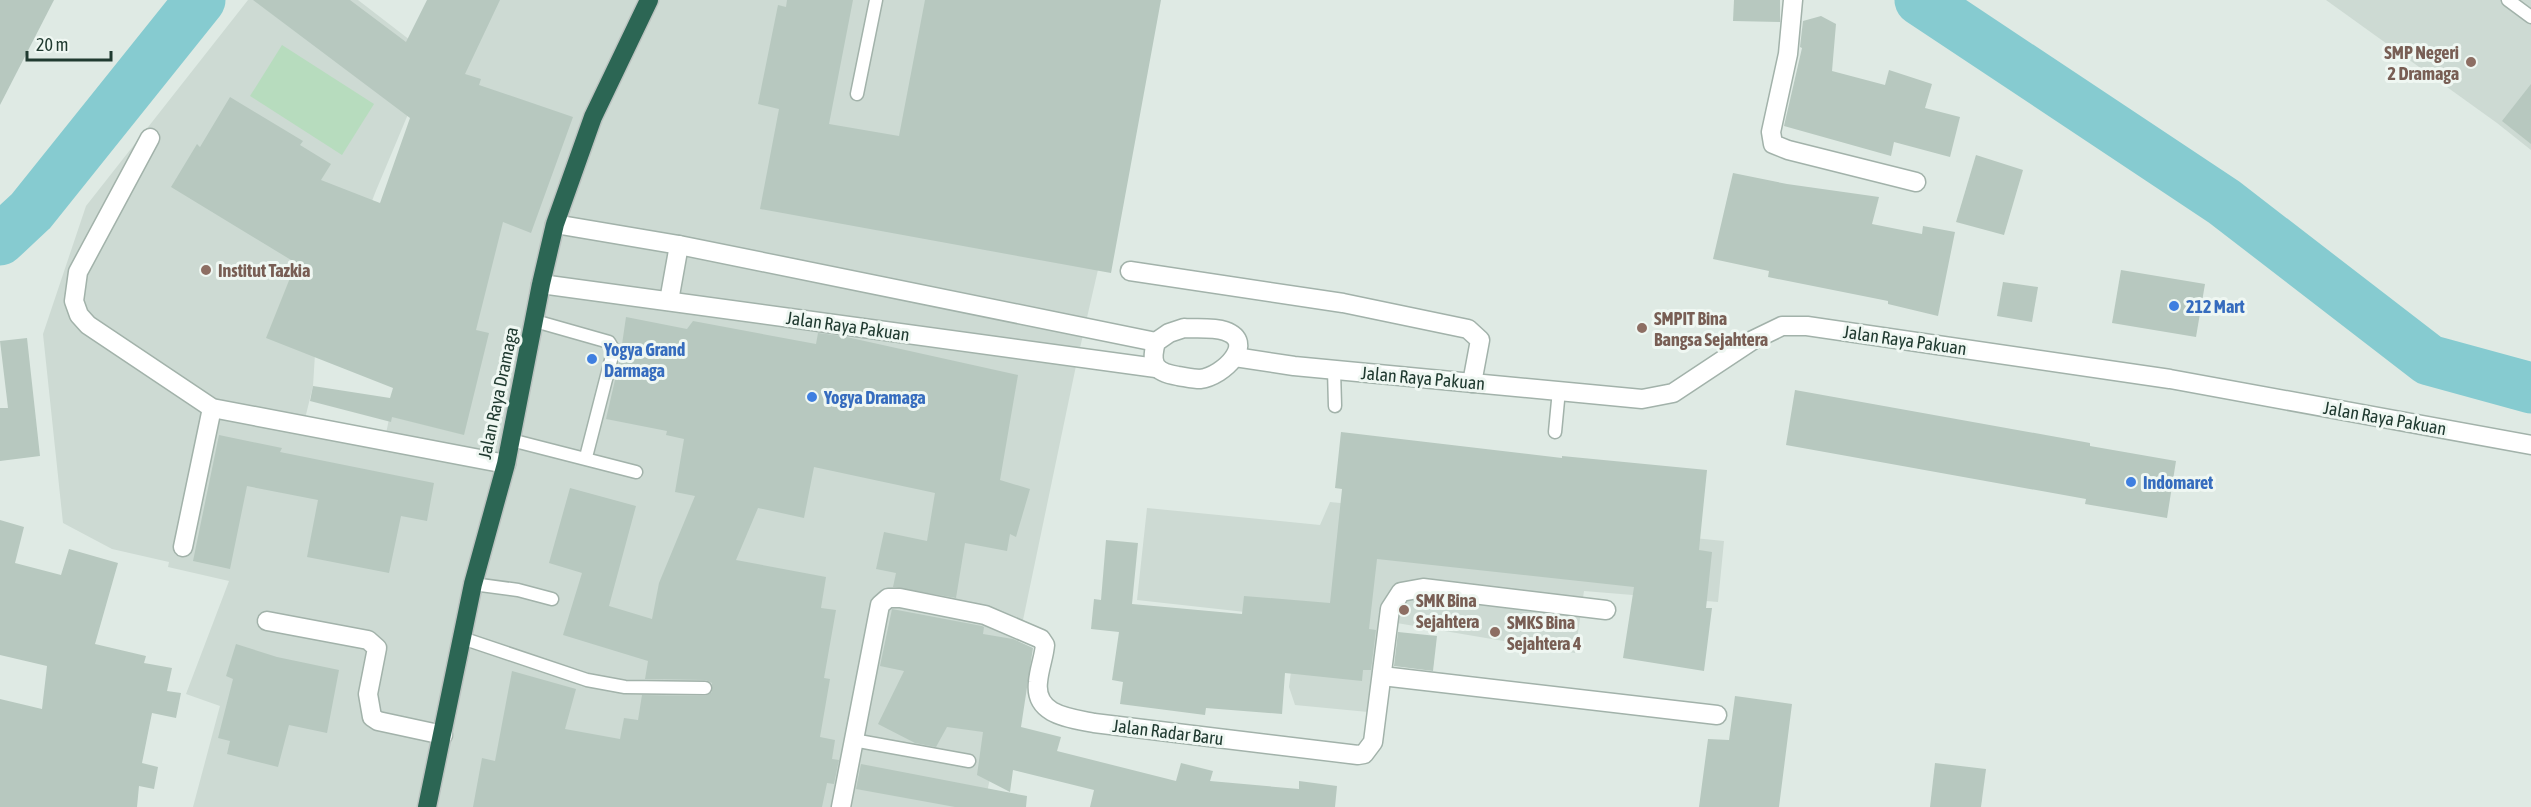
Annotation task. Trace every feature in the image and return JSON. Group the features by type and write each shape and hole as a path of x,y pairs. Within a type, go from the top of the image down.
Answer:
{"highway":[{"name":"Jalan Raya Dramaga","path":"427,807 473,584 506,464 555,224 592,117 649,0"}],"street":[{"path":"1793,0 1788,54 1771,132 1773,144 1788,150 1916,182"},
{"path":"150,138 78,272 74,301 79,315 88,325 212,408 506,464"},
{"path":"555,224 679,245 1156,342"},
{"path":"669,301 679,245"},
{"path":"1130,271 1343,303 1468,328 1480,340 1472,383"},
{"name":"Jalan Raya Pakuan","path":"541,284 1156,368"},
{"name":"Jalan Raya Pakuan","path":"1236,350 1293,366 1642,399 1673,393 1782,326 1807,326 2170,379 2531,445"},
{"path":"1184,328 1198,329 1226,332 1233,336 1236,350 1227,368 1200,379 1170,375 1156,368 1153,356 1156,342 1169,333 1184,328"},
{"path":"183,547 212,408"},
{"name":"Jalan Radar Baru","path":"841,807 880,605 883,601 893,597 985,615 1041,639 1045,645 1037,684 1038,699 1043,706 1058,714 1094,723 1358,755 1364,754 1373,742 1390,609 1401,592 1411,588 1423,588 1606,610"},
{"path":"267,621 368,640 377,648 368,694 372,717 378,721 443,735"},
{"path":"1382,676 1717,715"}],"lane":[{"path":"857,94 876,0"},
{"path":"2508,0 2531,16"},
{"path":"535,321 609,342 612,347 612,356 586,458"},
{"path":"1334,369 1335,406"},
{"path":"1554,432 1559,390"},
{"path":"511,440 636,472"},
{"path":"473,584 518,590 552,599"},
{"path":"462,638 586,680 625,687 705,688"},
{"path":"853,740 969,761"}],"shaded area":[{"path":"248,0 358,0 432,57 375,193 315,354 313,386 302,431 383,448 476,0 1160,0 1077,361 984,807 193,807 220,706 186,694 229,581 168,567 169,562 112,549 63,523 43,334 86,206"},
{"name":"SMP Negeri 2 Dramaga","path":"2326,0 2531,0 2531,150 2497,123"},
{"name":"SMK Bina Sejahtera","path":"1330,502 1724,541 1718,602 1584,591 1575,653 1379,620 1368,712 1295,705 1289,687 1298,618 1137,600 1147,508 1320,525"}],"green space":[{"path":"282,45 374,104 342,155 250,96"}],"building":[{"path":"0,0 54,0 0,105"},
{"path":"253,0 350,0 406,42 427,0 500,0 465,74 481,79 479,85 573,117 531,233 503,222 476,330 489,333 464,435 392,417 391,422 310,401 313,386 390,398 393,388 266,338 296,263 171,187 197,144 200,147 230,97 303,141 300,145 331,164 321,180 380,203 410,118"},
{"path":"787,0 853,0 829,124 899,136 925,0 1161,0 1111,273 760,209 779,109 758,104 778,5 786,7"},
{"path":"1734,0 1780,0 1780,22 1733,21"},
{"path":"1821,16 1836,24 1832,71 1885,85 1889,70 1932,84 1925,108 1960,117 1950,157 1894,142 1891,156 1784,126 1802,48 1800,47 1803,21"},
{"path":"2531,84 2531,144 2502,121"},
{"path":"1976,155 2023,170 2004,235 1956,222"},
{"path":"1733,173 1787,184 1879,197 1872,224 1922,234 1923,226 1955,232 1938,316 1888,304 1888,301 1768,277 1769,271 1713,259"},
{"name":"212 Mart","path":"2121,270 2205,284 2196,337 2112,323"},
{"path":"2003,282 2038,287 2032,322 1997,316"},
{"path":"626,317 687,329 693,321 816,344 818,333 842,336 1018,375 1000,480 1030,489 1016,537 1010,534 1007,551 965,543 956,598 893,587 896,573 876,569 884,532 927,541 935,493 814,467 804,518 758,508 736,560 826,577 821,608 836,610 824,678 830,679 820,737 835,740 832,759 839,760 834,784 827,783 822,807 473,807 482,758 495,761 512,671 576,689 565,729 620,739 624,718 638,720 642,695 705,696 712,692 712,683 706,680 645,679 648,661 563,635 582,573 549,563 570,488 636,506 609,606 652,619 659,583 695,496 675,492 684,439 666,435 667,431 606,419 620,358"},
{"path":"27,338 40,456 0,461 0,408 8,408 0,341"},
{"path":"1795,390 2090,443 2090,446 2176,461 2167,518 2085,504 2086,499 1786,445"},
{"path":"1341,432 1562,458 1562,456 1707,470 1699,550 1712,552 1706,608 1712,608 1704,671 1623,658 1634,587 1377,559 1369,629 1376,630 1371,670 1363,670 1362,681 1285,673 1282,714 1206,708 1205,715 1120,704 1123,682 1112,680 1119,632 1091,629 1094,599 1101,600 1106,540 1138,543 1132,604 1242,614 1244,596 1330,603 1342,489 1335,488"},
{"path":"219,435 282,448 280,452 434,483 427,521 401,516 389,573 307,557 318,500 247,486 230,569 193,561"},
{"path":"0,520 24,527 15,563 61,575 69,549 118,563 95,644 146,656 144,663 172,668 167,691 181,693 176,718 152,713 142,763 158,767 154,789 139,786 137,807 0,807 0,699 42,709 47,666 0,655"},
{"path":"892,609 982,626 984,627 983,634 1013,639 1033,648 1021,727 1061,737 1057,751 1176,781 1181,763 1213,771 1210,781 1299,789 1299,781 1337,786 1335,807 1090,807 1094,790 1013,770 1010,792 977,775 983,732 947,727 936,747 915,743 878,724 904,671 880,666"},
{"path":"1398,632 1437,636 1433,671 1394,666"},
{"path":"236,644 277,657 339,670 327,733 289,725 278,767 227,754 230,741 218,738 233,679 226,676"},
{"path":"1735,696 1792,704 1779,807 1699,807 1708,739 1729,740"},
{"path":"1935,763 1986,769 1981,807 1930,807"},
{"path":"861,764 1027,796 1026,807 955,807 856,789"}],"waterway":[{"path":"0,240 31,211 200,0"},
{"path":"1920,0 2224,202 2429,360 2531,388"}],"place":[{"name":"SMP Negeri 2 Dramaga","path":"2471,62"},
{"name":"Institut Tazkia","path":"206,270"},
{"name":"212 Mart","path":"2174,306"},
{"name":"SMPIT Bina Bangsa Sejahtera","path":"1642,328"},
{"name":"Yogya Grand Darmaga","path":"592,359"},
{"name":"Yogya Dramaga","path":"812,397"},
{"name":"Indomaret","path":"2131,482"},
{"name":"SMK Bina Sejahtera","path":"1404,610"},
{"name":"SMKS Bina Sejahtera 4","path":"1495,632"}]}
